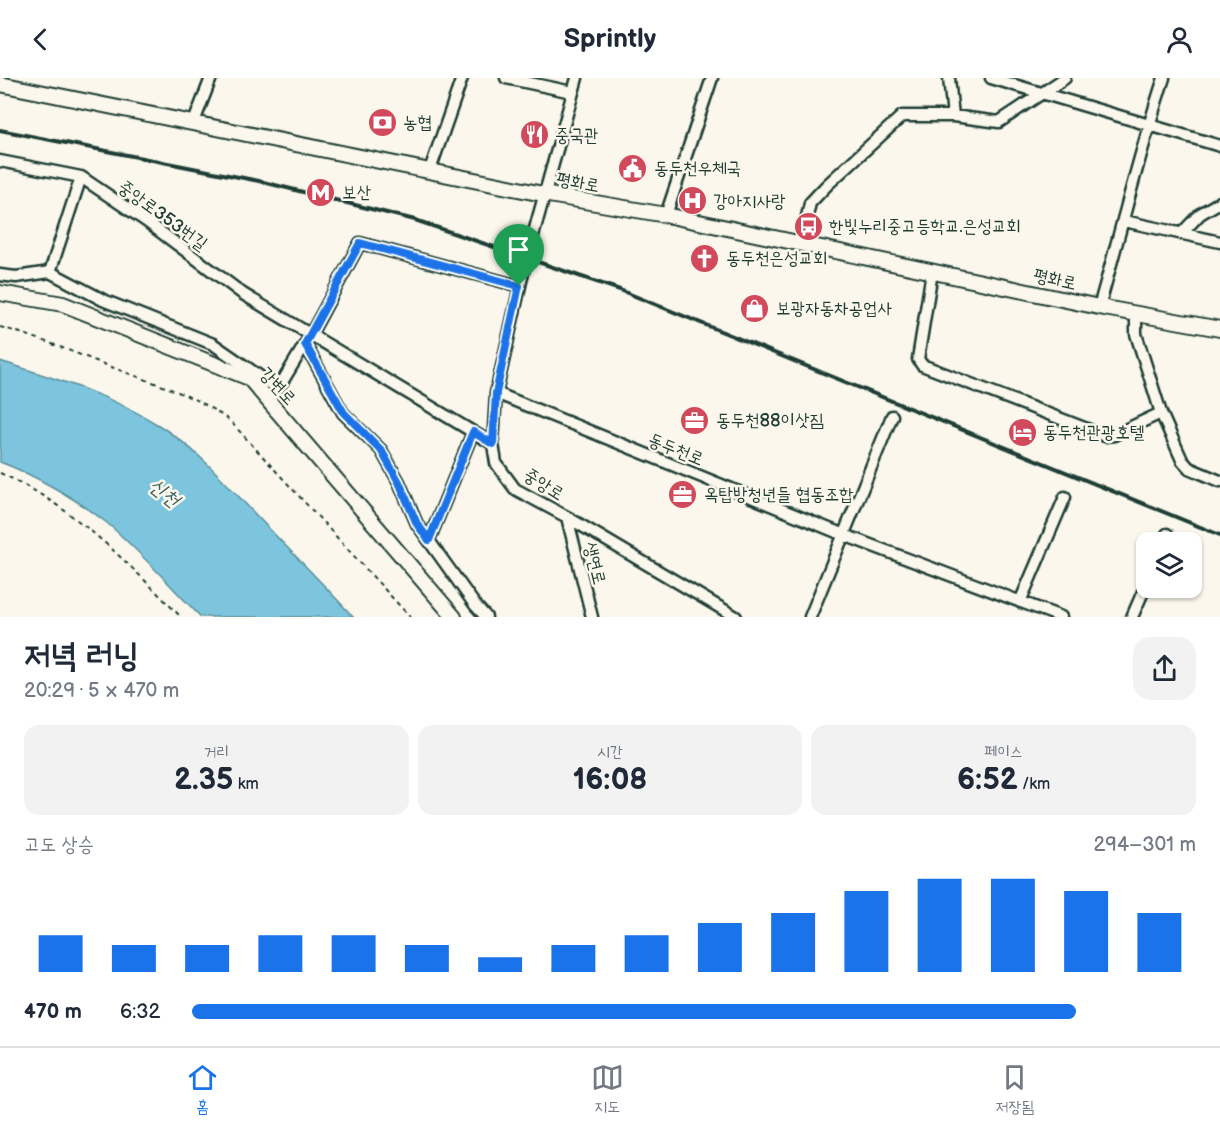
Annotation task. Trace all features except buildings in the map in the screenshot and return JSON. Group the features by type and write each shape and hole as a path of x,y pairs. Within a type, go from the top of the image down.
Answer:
{"main road":[{"name":"평화로","path":"0,84 543,194 666,216 1099,307 1220,329"},
{"name":"강변로","path":"0,293 63,304 249,378 454,617"}],"street":[{"path":"194,122 211,78"},
{"path":"430,170 462,78"},
{"path":"506,78 572,92"},
{"name":"중앙로","path":"577,78 519,286 496,393 493,444 496,463 515,489 567,517 736,617"},
{"path":"666,216 712,78"},
{"path":"949,78 953,116"},
{"path":"991,78 1220,146"},
{"path":"801,244 810,203 902,116 953,116 999,122 1065,78"},
{"path":"1099,307 1164,78"},
{"path":"0,161 81,177 50,272"},
{"name":"중앙로353번길","path":"81,177 146,221 243,294 308,339 493,444"},
{"path":"1181,234 1200,214 1220,202"},
{"path":"1124,221 1220,242"},
{"path":"0,275 16,277 50,272 103,300 213,344 278,388 308,339 360,243 519,286"},
{"path":"932,272 918,358 922,365 1106,436 1114,435 1161,413"},
{"path":"1136,313 1136,334 1161,413 1184,465 1220,482"},
{"path":"308,339 344,413 381,450 399,482 417,524 486,617"},
{"name":"동두천로","path":"496,393 844,535 1061,617"},
{"path":"810,617 892,416"},
{"path":"429,540 473,432"},
{"path":"1020,602 1065,497"},
{"name":"생연로","path":"567,517 591,613"},
{"path":"1132,617 1140,598"},
{"path":"591,613 601,617"}],"path":[{"path":"0,327 161,386 217,411 231,422 410,617"},
{"path":"0,473 54,502 119,555 181,617"}],"water":[{"name":"신천","path":"0,361 102,396 141,415 174,435 222,479 353,617 201,617 107,523 56,489 0,462"}],"railway":[{"path":"0,130 259,181 415,220 620,290 1220,535"}],"place":[{"name":"농협","path":"382,122"},
{"name":"중국관","path":"534,135"},
{"name":"동두천우체국","path":"633,168"},
{"name":"보산","path":"321,192"},
{"name":"강아지사랑","path":"692,201"},
{"name":"한빛누리중고등학교.은성교회","path":"808,226"},
{"name":"동두천은성교회","path":"705,258"},
{"name":"보광자동차공업사","path":"755,308"},
{"name":"동두천88이삿짐","path":"695,420"},
{"name":"동두천관광호텔","path":"1022,432"},
{"name":"옥탑방청년들 협동조합","path":"683,494"}],"route":[{"path":"360,243 519,286 496,393 493,444 473,432 429,540 417,524 399,482 381,450 344,413 305,344 360,243"}]}
